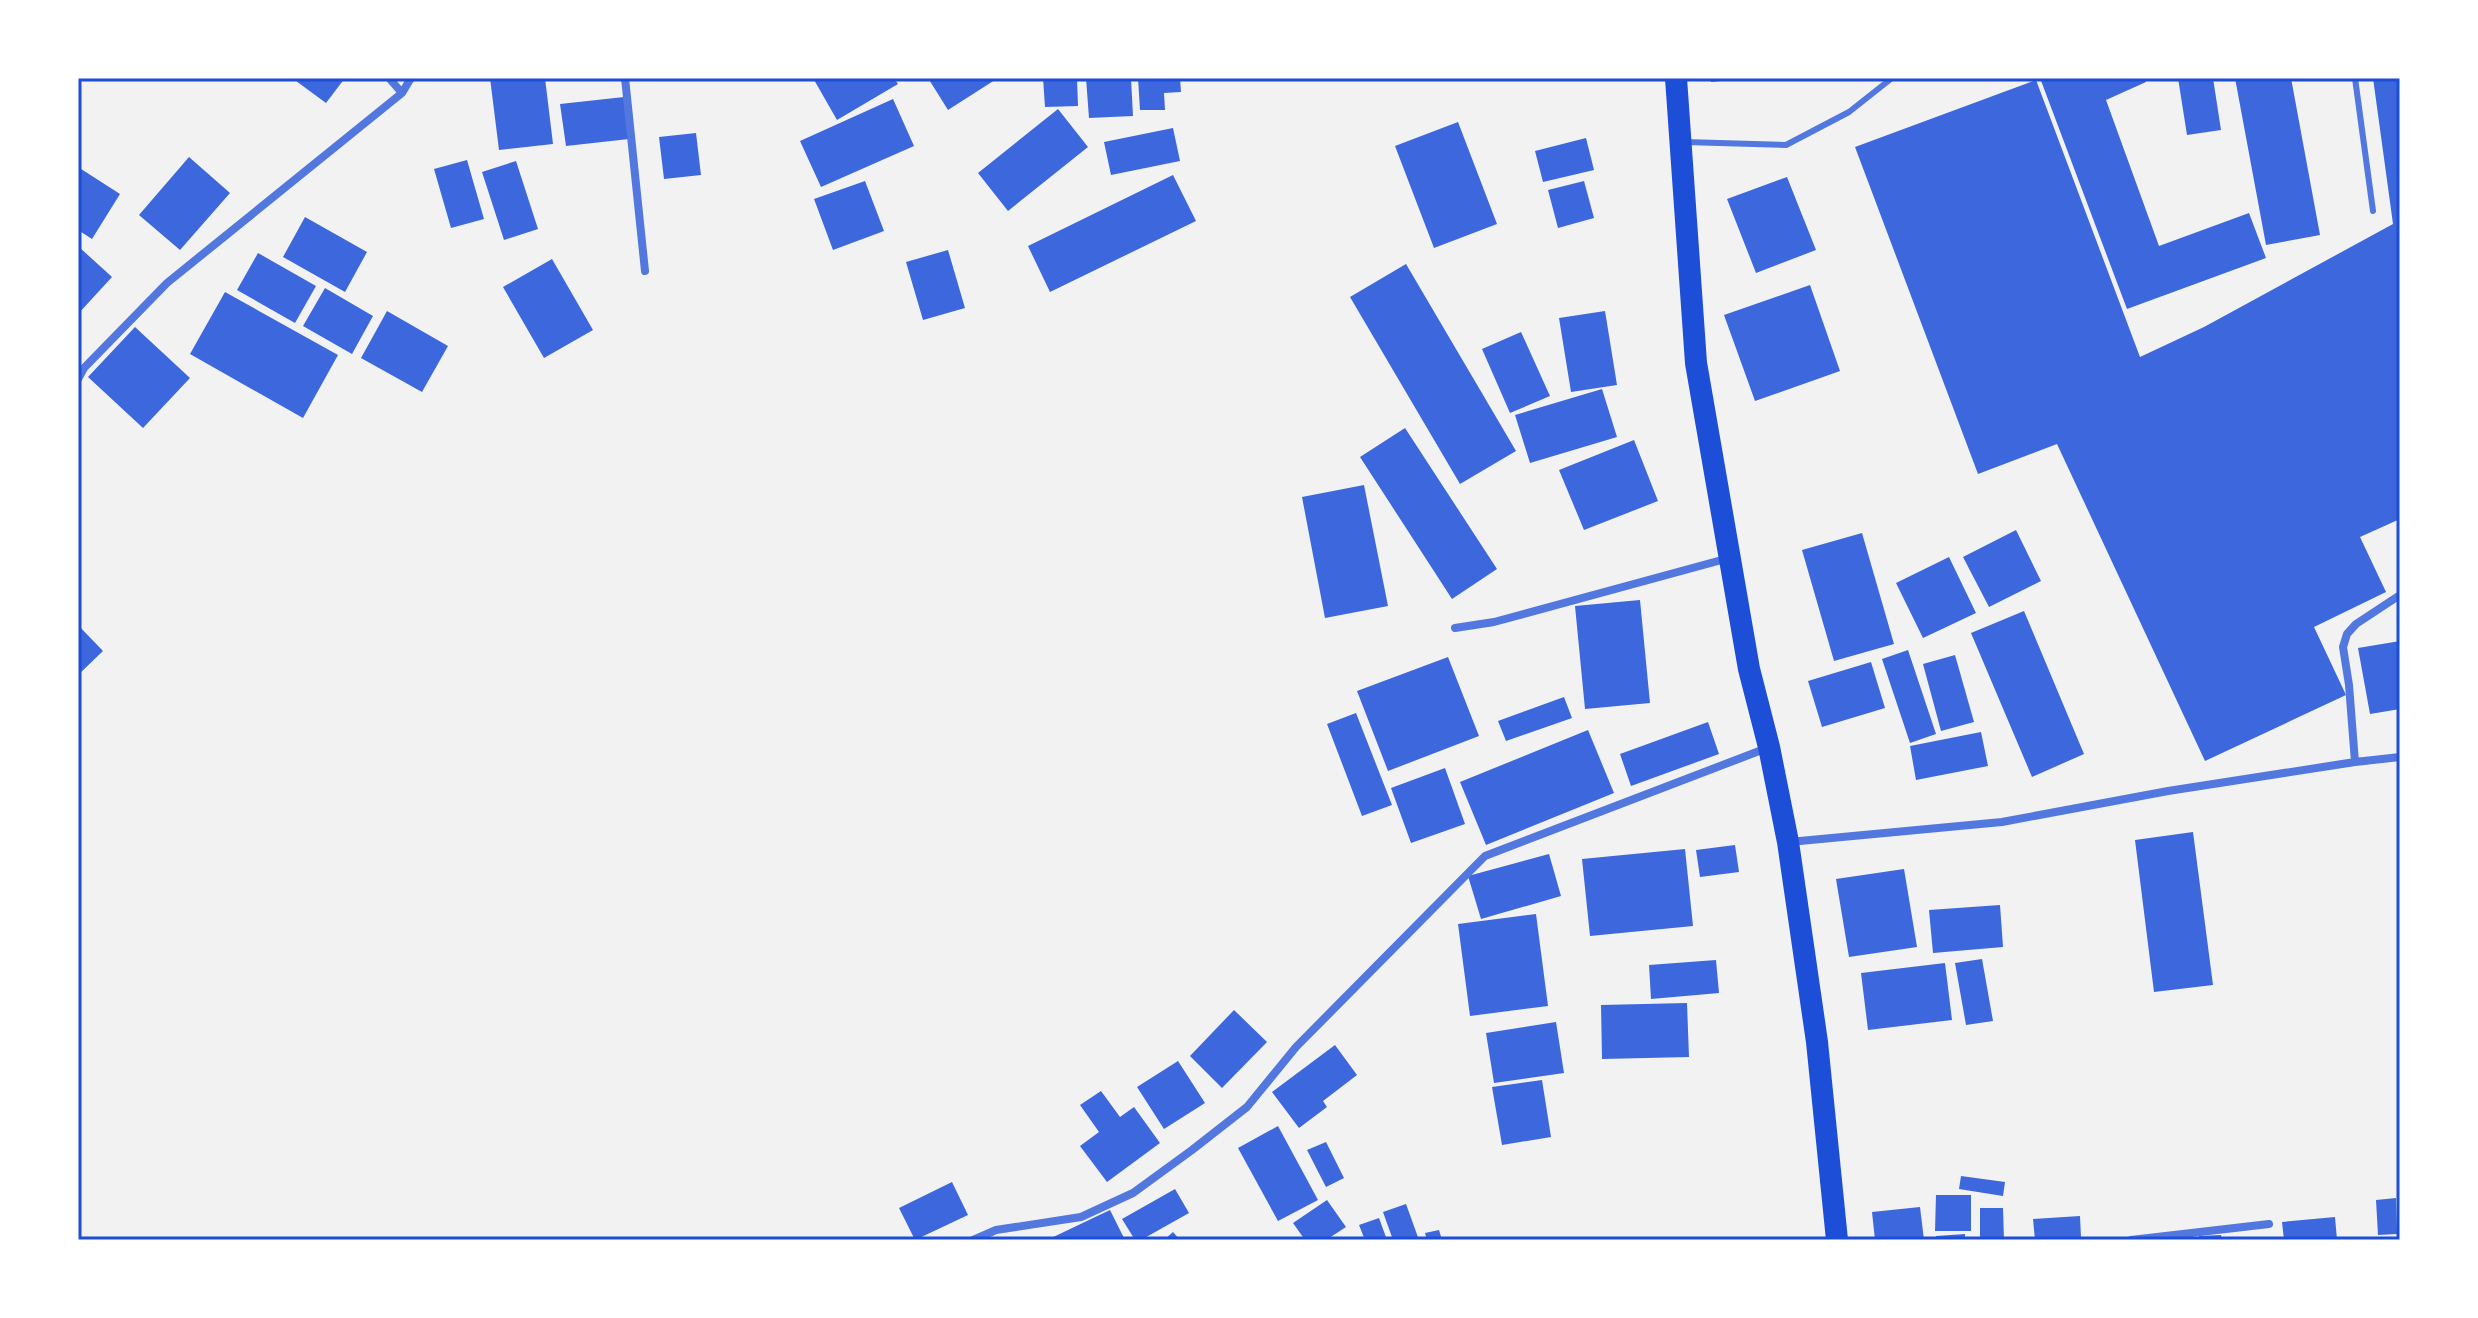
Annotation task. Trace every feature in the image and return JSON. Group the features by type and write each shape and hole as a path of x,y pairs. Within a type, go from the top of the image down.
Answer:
{"highway":[{"path":"1676,78 1696,363 1749,669 1788,842 1817,1042 1837,1240"}],"street":[{"path":"389,78 402,93"},
{"path":"78,379 84,368 167,283 402,93 411,78"},
{"path":"625,78 645,271"},
{"path":"1455,628 1494,622 1729,557"},
{"path":"2355,762 2343,647 2347,634 2356,624 2400,595"},
{"path":"973,1240 996,1230 1081,1217 1133,1193 1192,1150 1247,1107 1296,1047 1485,856 1769,747"},
{"path":"1788,842 2002,822 2168,791 2400,757"},
{"path":"2131,1240 2269,1224"}],"lane":[{"path":"1680,142 1786,145 1849,112 1892,78"},
{"path":"2355,78 2373,211"}],"building":[{"path":"292,78 345,78 326,103"},
{"path":"490,78 545,78 553,144 499,150"},
{"path":"813,78 894,78 898,84 837,120"},
{"path":"928,78 998,78 948,110"},
{"path":"1043,78 1077,78 1078,106 1045,107"},
{"path":"1086,78 1131,78 1133,116 1089,118"},
{"path":"1138,78 1180,78 1181,92 1164,93 1165,110 1140,110"},
{"path":"1711,78 1732,78 1732,80 1711,82"},
{"path":"2040,78 2145,78 2146,82 2106,100 2159,246 2249,213 2266,258 2127,309"},
{"path":"2178,78 2213,78 2221,130 2187,135"},
{"path":"2235,78 2291,78 2320,235 2266,245"},
{"path":"2373,78 2400,78 2400,519 2360,537 2386,592 2314,627 2346,695 2205,761 2057,444 1978,474 1855,147 2036,80 2140,357 2204,327 2393,224"},
{"path":"624,97 629,139 566,146 560,104"},
{"path":"893,99 914,146 821,187 800,141"},
{"path":"1058,109 1088,147 1008,211 978,173"},
{"path":"1458,122 1497,224 1434,248 1395,146"},
{"path":"1173,128 1180,161 1111,175 1104,142"},
{"path":"696,133 701,175 664,179 659,137"},
{"path":"1586,138 1594,170 1543,182 1535,151"},
{"path":"189,157 230,193 180,250 139,215"},
{"path":"467,160 484,219 451,228 434,169"},
{"path":"516,161 538,229 504,240 482,172"},
{"path":"78,167 120,194 92,239 78,230"},
{"path":"1173,175 1196,221 1050,292 1028,246"},
{"path":"1787,177 1816,250 1756,273 1727,199"},
{"path":"865,181 884,231 833,250 814,199"},
{"path":"1584,181 1594,218 1558,228 1548,190"},
{"path":"305,217 367,252 345,292 283,257"},
{"path":"78,248 112,277 78,314"},
{"path":"948,250 965,308 923,320 906,262"},
{"path":"258,253 316,286 295,323 237,290"},
{"path":"552,259 593,330 544,358 503,287"},
{"path":"1406,264 1516,451 1460,484 1350,297"},
{"path":"1810,285 1840,371 1755,401 1724,315"},
{"path":"325,288 373,316 352,354 303,326"},
{"path":"225,292 338,355 303,418 190,354"},
{"path":"387,311 448,346 422,392 361,358"},
{"path":"1605,311 1617,385 1571,392 1559,318"},
{"path":"135,327 190,378 143,428 88,377"},
{"path":"1521,332 1550,396 1510,413 1482,349"},
{"path":"1602,389 1617,437 1530,463 1515,415"},
{"path":"1405,428 1497,569 1452,599 1360,457"},
{"path":"1634,440 1658,501 1584,530 1559,470"},
{"path":"1364,485 1388,606 1325,618 1302,497"},
{"path":"2016,530 2041,581 1989,607 1963,557"},
{"path":"1862,533 1894,644 1834,661 1802,550"},
{"path":"1949,557 1976,613 1923,638 1896,583"},
{"path":"1640,600 1650,703 1585,709 1575,606"},
{"path":"2024,611 2084,754 2032,777 1971,633"},
{"path":"78,625 103,651 78,675"},
{"path":"2400,641 2400,709 2370,714 2358,648"},
{"path":"1908,650 1936,734 1910,743 1882,659"},
{"path":"1955,655 1974,722 1941,731 1923,664"},
{"path":"1448,657 1479,736 1388,771 1357,691"},
{"path":"1871,662 1885,708 1822,727 1808,681"},
{"path":"1564,697 1572,718 1506,741 1498,721"},
{"path":"1356,713 1392,805 1362,816 1327,724"},
{"path":"1708,722 1719,754 1631,786 1620,754"},
{"path":"1588,730 1614,793 1486,845 1460,782"},
{"path":"1981,732 1988,766 1916,780 1910,746"},
{"path":"1445,768 1465,824 1411,843 1391,788"},
{"path":"2193,832 2213,985 2154,992 2135,840"},
{"path":"1735,845 1739,872 1700,877 1696,850"},
{"path":"1685,849 1693,926 1590,936 1582,859"},
{"path":"1549,854 1561,896 1481,919 1468,876"},
{"path":"1904,869 1917,947 1849,957 1836,879"},
{"path":"2000,905 2003,947 1933,953 1929,910"},
{"path":"1536,914 1548,1006 1470,1016 1458,924"},
{"path":"1982,959 1993,1021 1966,1025 1955,963"},
{"path":"1716,960 1719,993 1651,999 1649,965"},
{"path":"1945,963 1952,1020 1868,1030 1861,973"},
{"path":"1687,1003 1689,1057 1602,1059 1601,1005"},
{"path":"1234,1010 1267,1042 1222,1088 1190,1056"},
{"path":"1556,1022 1564,1073 1494,1083 1486,1033"},
{"path":"1335,1045 1357,1075 1323,1101 1327,1107 1299,1128 1272,1092"},
{"path":"1178,1061 1205,1103 1164,1129 1137,1087"},
{"path":"1542,1080 1551,1137 1502,1145 1492,1087"},
{"path":"1101,1091 1120,1117 1134,1107 1160,1143 1107,1182 1080,1146 1099,1132 1080,1105"},
{"path":"1278,1126 1318,1200 1278,1221 1238,1148"},
{"path":"1326,1142 1344,1178 1326,1187 1307,1150"},
{"path":"1961,1176 2005,1182 2003,1196 1959,1189"},
{"path":"952,1182 968,1215 915,1240 899,1208"},
{"path":"1175,1189 1189,1213 1141,1240 1135,1240 1122,1219"},
{"path":"1936,1195 1971,1195 1971,1231 1935,1231"},
{"path":"2396,1198 2397,1234 2378,1235 2376,1200"},
{"path":"1327,1200 1346,1227 1326,1240 1305,1240 1293,1223"},
{"path":"1406,1204 1419,1240 1393,1240 1383,1212"},
{"path":"1920,1207 1924,1240 1875,1240 1872,1212"},
{"path":"1980,1208 2003,1208 2004,1240 1980,1240"},
{"path":"1110,1210 1125,1240 1047,1240"},
{"path":"2080,1216 2081,1238 2035,1240 2033,1219"},
{"path":"2335,1217 2337,1240 2284,1240 2282,1222"},
{"path":"1379,1218 1387,1240 1365,1240 1359,1225"},
{"path":"1439,1230 1442,1240 1427,1240 1425,1233"},
{"path":"1173,1232 1180,1240 1164,1240"},
{"path":"1965,1234 1965,1240 1936,1240 1936,1236"},
{"path":"2221,1235 2222,1240 2199,1240 2199,1236"}]}
